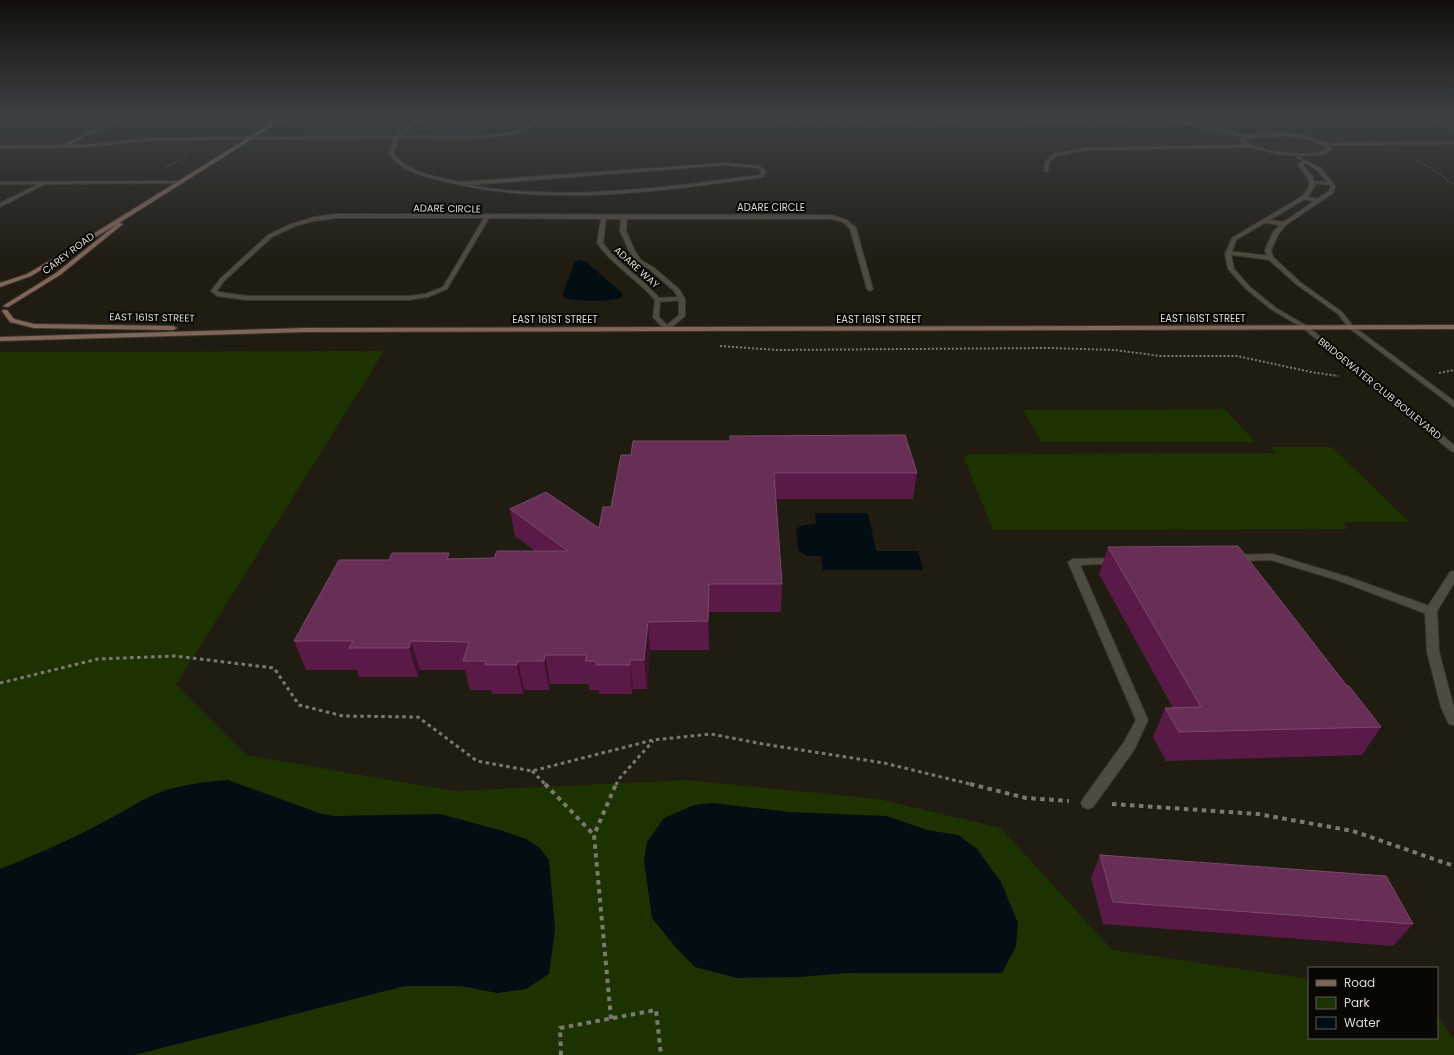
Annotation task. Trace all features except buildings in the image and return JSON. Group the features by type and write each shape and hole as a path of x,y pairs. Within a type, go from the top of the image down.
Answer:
{"street":[{"name":"CAREY ROAD","path":"0,286 29,275 210,164"},
{"path":"401,164 423,174 457,184 502,192 595,193 719,182 762,176 764,172 759,167 727,164"},
{"path":"457,184 721,164"},
{"path":"1046,164 1046,172"},
{"path":"1270,258 1228,253 1234,239 1303,198 1309,192 1313,186 1312,177 1300,165 1301,164"},
{"path":"1309,164 1319,169 1332,184 1333,186 1331,192 1284,224 1276,232 1268,250 1270,258 1298,283 1340,313 1351,327 1454,405"},
{"path":"0,182 182,182"},
{"path":"0,205 47,182"},
{"path":"1313,182 1332,184"},
{"path":"1303,198 1320,200"},
{"name":"CAREY ROAD","path":"4,311 58,274 137,210"},
{"name":"ADARE CIRCLE","path":"487,217 445,288 426,296 409,298 247,298 217,294 214,291 222,280 270,236 293,225 314,218 337,216 831,217 845,221 854,228 870,289"},
{"name":"ADARE WAY","path":"604,217 600,243 614,261 649,288 658,300 656,316 667,329"},
{"name":"ADARE WAY","path":"624,217 623,231 639,261 666,279 677,290 682,299"},
{"path":"1264,221 1284,224"},
{"name":"BRIDGEWATER CLUB BOULEVARD","path":"1228,253 1231,269 1248,288 1274,309 1305,328 1454,449"},
{"path":"658,300 682,299 682,316 667,329"},
{"name":"EAST 161ST STREET","path":"0,300 4,301 4,311 12,320 34,326 305,330 1454,327"},
{"name":"EAST 161ST STREET","path":"0,339 305,330"},
{"path":"1443,441 1454,442"},
{"path":"1224,558 1272,557 1344,579 1431,611"},
{"path":"1088,802 1129,746 1142,720 1072,562 1128,561"},
{"path":"1454,574 1431,611 1432,652 1447,707 1454,720"}],"path":[{"path":"715,346 777,350 1048,348 1115,350 1160,356 1237,356 1311,372 1347,378 1368,378"},
{"path":"1418,378 1454,370"},
{"path":"0,682 98,659 175,656 274,668 299,705 343,716 418,716 477,761 532,771 653,740 711,734 763,744 884,763 1026,798 1258,814 1353,831 1454,866"},
{"path":"611,1019 594,835 618,780 653,740"},
{"path":"532,771 594,835"},
{"path":"561,1055 560,1028 656,1010 661,1055"}],"green space":[{"path":"384,351 176,685 246,755 454,791 687,780 878,799 1001,828 1112,950 1308,979 1308,1039 1438,1039 1438,1016 1454,1040 1454,1055 0,1055 0,352"},
{"path":"1225,409 1255,442 1042,442 1023,410"},
{"path":"1271,447 1332,447 1409,522 1342,522 1348,529 993,530 964,458 969,454 1275,453"}],"water":[{"path":"580,260 586,262 622,293 622,297 610,300 593,301 575,300 563,297 563,293 575,262"},
{"path":"815,513 868,513 876,551 918,551 923,570 823,570 821,556 807,556 799,551 796,531 799,527 816,524"},
{"path":"228,780 322,814 333,816 440,814 503,831 526,839 540,848 549,860 555,929 549,974 526,989 497,993 461,986 405,986 134,1055 0,1055 0,869 71,838 148,797 190,784"},
{"path":"712,803 789,812 887,816 927,830 958,835 977,849 1001,882 1018,923 1016,946 1002,973 850,973 798,977 737,978 695,967 677,949 652,918 644,860 647,842 664,818 694,805"}]}
